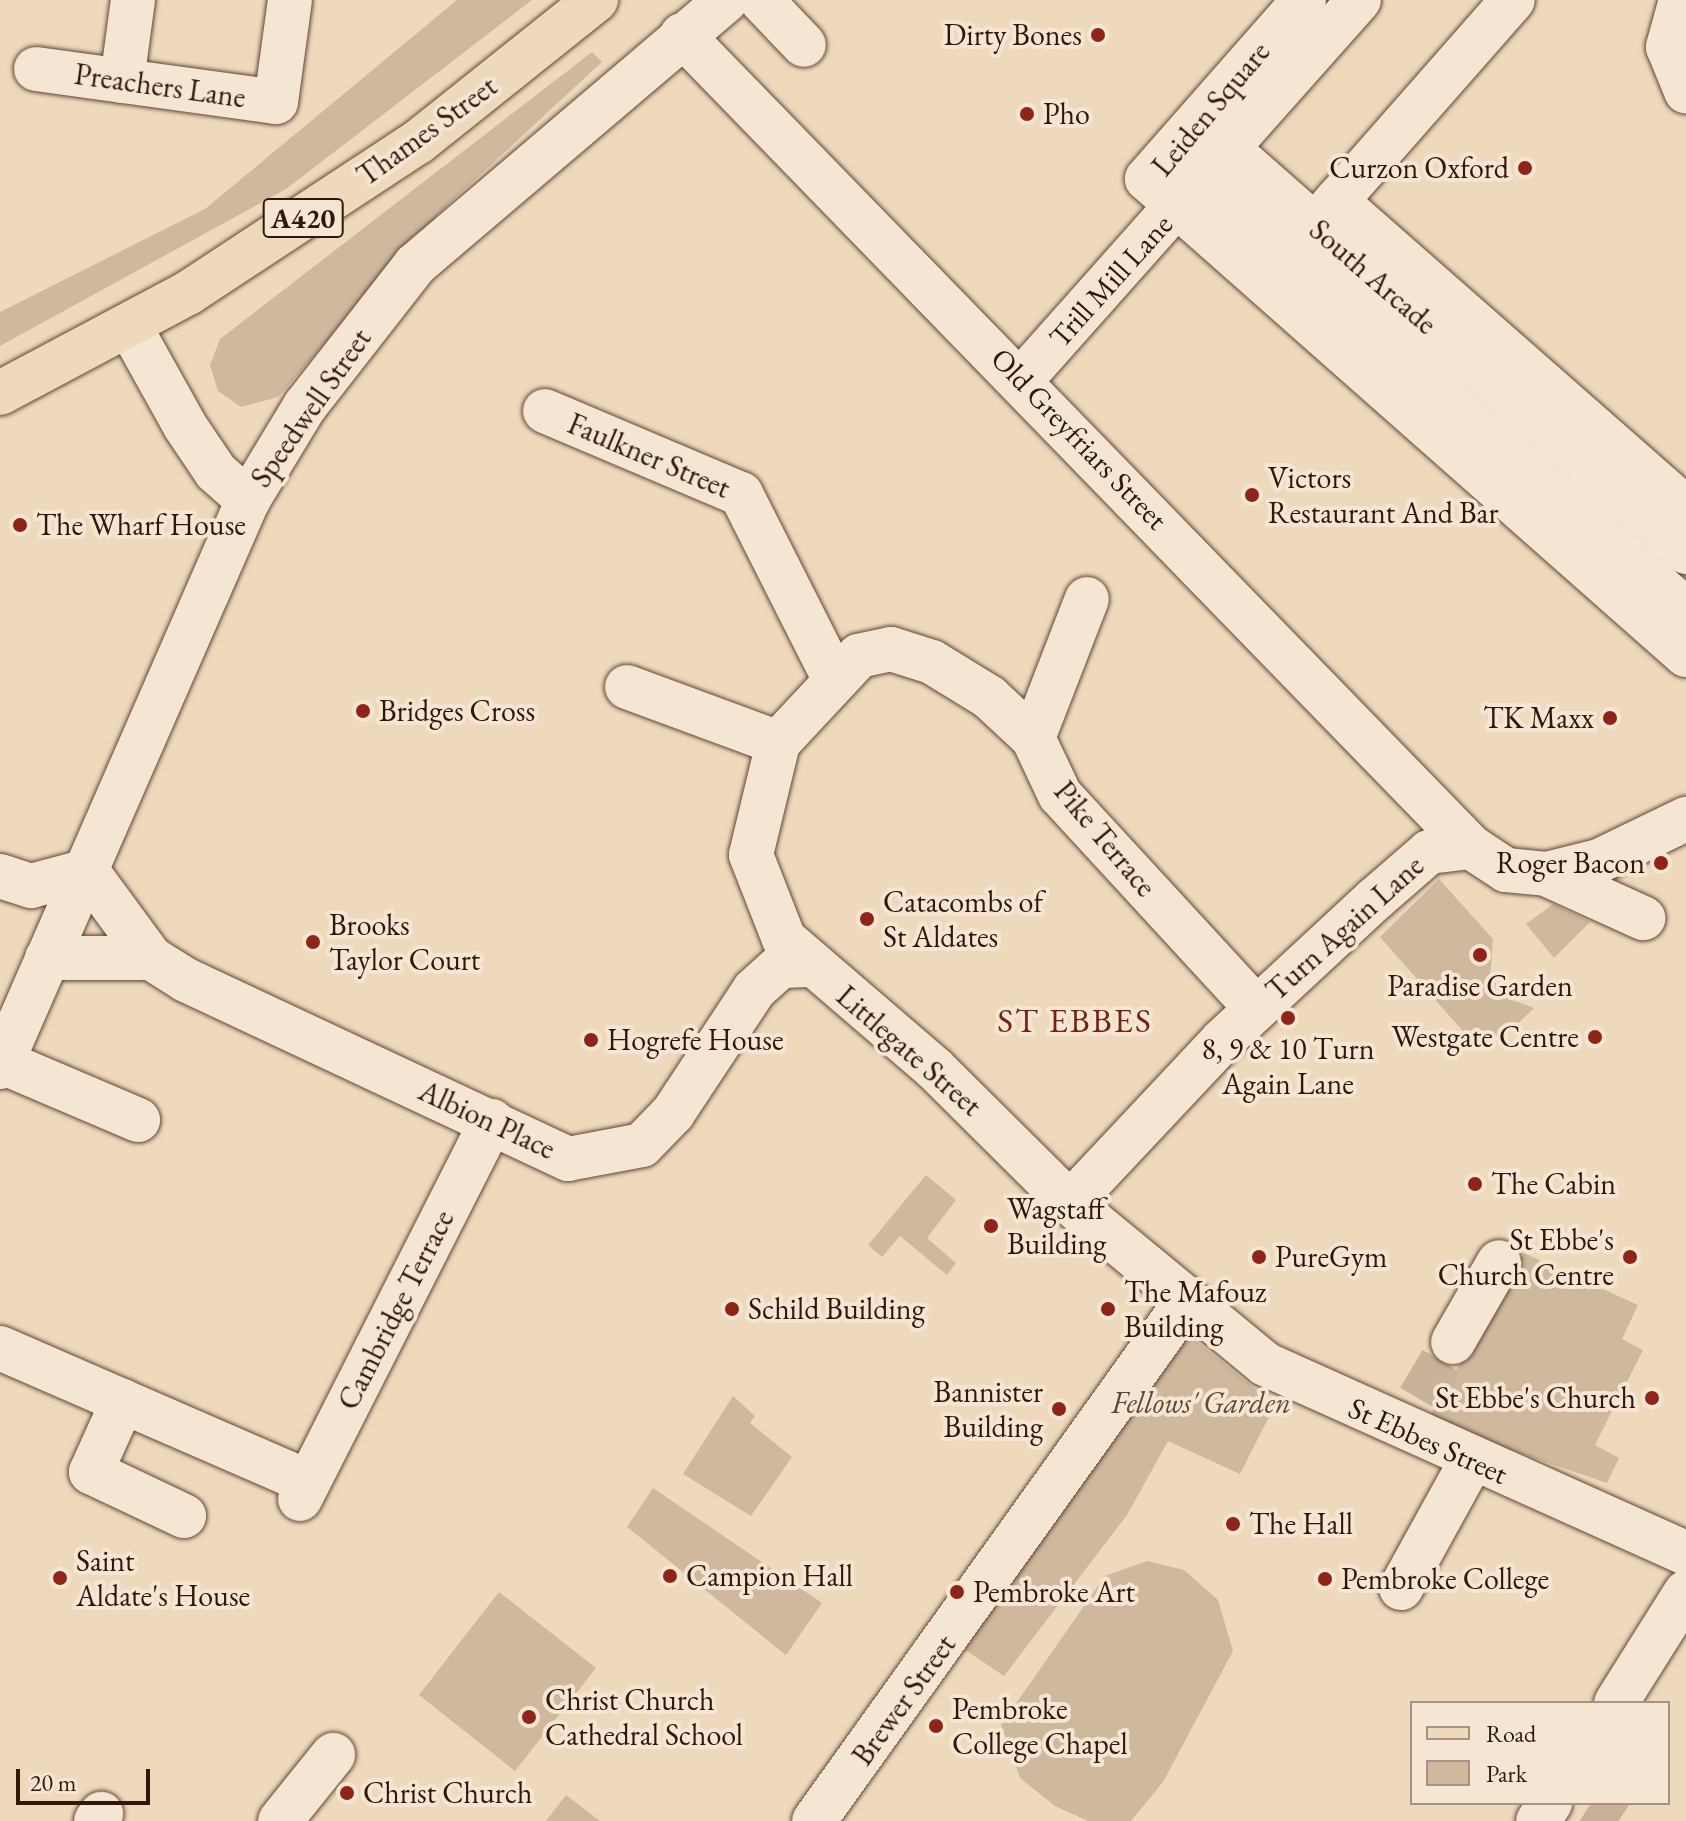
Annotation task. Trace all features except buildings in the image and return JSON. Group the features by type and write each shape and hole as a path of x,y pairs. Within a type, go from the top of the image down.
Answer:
{"main road":[{"name":"Thames Street","path":"0,393 130,327 418,142 596,0"}],"street":[{"path":"122,81 133,0"},
{"name":"Preachers Lane","path":"36,69 276,102 290,0"},
{"name":"Speedwell Street","path":"1,1064 248,500 305,406 415,265 726,0"},
{"path":"761,0 804,45"},
{"name":"Leiden Square","path":"1264,282 1147,179 1304,0"},
{"name":"Leiden Square","path":"1199,181 1359,0"},
{"path":"1264,282 1513,0"},
{"path":"1666,9 1668,47 1686,91"},
{"name":"Old Greyfriars Street","path":"682,35 1022,379 1471,847"},
{"name":"South Arcade","path":"1228,149 1686,552"},
{"name":"South Arcade","path":"1199,181 1667,615 1686,655"},
{"name":"Trill Mill Lane","path":"1022,379 1199,181"},
{"name":"South Arcade","path":"1336,201 1686,508"},
{"name":"South Arcade","path":"1264,282 1466,465 1667,615"},
{"path":"130,327 192,438 248,500"},
{"path":"1466,465 1541,381"},
{"name":"Faulkner Street","path":"545,411 741,494 834,678"},
{"path":"1667,615 1686,579"},
{"path":"627,687 778,743 834,678 859,656 891,649 932,662 989,697 1033,738 1087,599"},
{"name":"Pike Terrace","path":"1033,738 1060,795 1256,1008"},
{"name":"Littlegate Street","path":"778,743 751,855 770,914 809,965 935,1069 1070,1203 1185,1303"},
{"path":"1546,874 1599,861 1686,819"},
{"path":"1471,847 1506,870 1546,874 1643,918"},
{"name":"Turn Again Lane","path":"1070,1203 1256,1008 1375,899 1429,852 1471,847"},
{"path":"0,876 31,886 87,871"},
{"name":"Albion Place","path":"87,871 151,958"},
{"name":"Albion Place","path":"47,958 151,958 568,1159 642,1145 673,1113 754,990 781,966 809,965"},
{"path":"1,1064 138,1120"},
{"name":"Cambridge Terrace","path":"123,1401 304,1490 492,1121"},
{"path":"1453,1342 1499,1262"},
{"name":"St Ebbes Street","path":"1185,1303 1265,1364 1410,1415 1471,1461 1686,1553"},
{"name":"Brewer Street","path":"814,1821 1185,1303"},
{"path":"0,1348 123,1401 91,1472 184,1516"},
{"path":"1401,1588 1471,1461"},
{"path":"1617,1701 1686,1592"},
{"path":"280,1821 333,1755"}],"green space":[{"path":"457,0 532,0 286,189 0,346 0,312 205,209"},
{"path":"592,52 602,62 440,212 278,397 241,407 218,391 210,365 220,339"},
{"path":"1439,879 1493,939 1490,977 1512,1000 1534,1008 1501,1040 1492,1033 1476,1046 1380,937"},
{"path":"1553,904 1590,922 1554,958 1526,924"},
{"path":"926,1175 956,1200 927,1238 956,1263 947,1275 900,1236 882,1257 868,1245"},
{"path":"1524,1253 1638,1305 1622,1339 1643,1350 1595,1445 1619,1458 1607,1483 1427,1421"},
{"name":"Fellows' Garden","path":"1185,1332 1275,1405 1240,1474 1168,1441 1127,1515 1004,1676 958,1645"},
{"path":"733,1396 755,1416 750,1423 792,1457 751,1516 683,1474"},
{"path":"653,1488 822,1603 786,1655 627,1527"},
{"path":"1147,1561 1184,1570 1218,1600 1233,1651 1163,1782 1131,1821 1088,1821 1055,1806 1020,1778 1001,1725 1105,1576"},
{"path":"499,1592 596,1668 515,1771 419,1695"},
{"path":"566,1795 600,1821 546,1821"}],"tunnel":[{"path":"1419,1399 1453,1342"},
{"path":"1594,1805 1619,1821"}],"place":[{"name":"Dirty Bones","path":"1098,35"},
{"name":"Pho","path":"1027,114"},
{"name":"Curzon Oxford","path":"1525,168"},
{"name":"Victors Restaurant And Bar","path":"1252,495"},
{"name":"The Wharf House","path":"20,525"},
{"name":"Bridges Cross","path":"363,711"},
{"name":"TK Maxx","path":"1610,718"},
{"name":"Roger Bacon","path":"1661,863"},
{"name":"Catacombs of St Aldates","path":"867,919"},
{"name":"Brooks Taylor Court","path":"313,942"},
{"name":"Paradise Garden","path":"1480,955"},
{"name":"8, 9 & 10 Turn Again Lane","path":"1288,1018"},
{"name":"Westgate Centre","path":"1595,1037"},
{"name":"Hogrefe House","path":"591,1040"},
{"name":"The Cabin","path":"1475,1184"},
{"name":"Wagstaff Building","path":"991,1226"},
{"name":"PureGym","path":"1259,1257"},
{"name":"St Ebbe's Church Centre","path":"1630,1257"},
{"name":"Schild Building","path":"732,1309"},
{"name":"The Mafouz Building","path":"1108,1309"},
{"name":"St Ebbe's Church","path":"1652,1398"},
{"name":"Bannister Building","path":"1059,1409"},
{"name":"The Hall","path":"1233,1524"},
{"name":"Campion Hall","path":"670,1576"},
{"name":"Saint Aldate's House","path":"60,1578"},
{"name":"Pembroke College","path":"1325,1579"},
{"name":"Pembroke Art","path":"957,1592"},
{"name":"Christ Church Cathedral School","path":"529,1717"},
{"name":"Pembroke College Chapel","path":"936,1726"},
{"name":"Christ Church","path":"347,1793"}],"district":[{"name":"ST EBBES","path":"1075,1021"}]}
